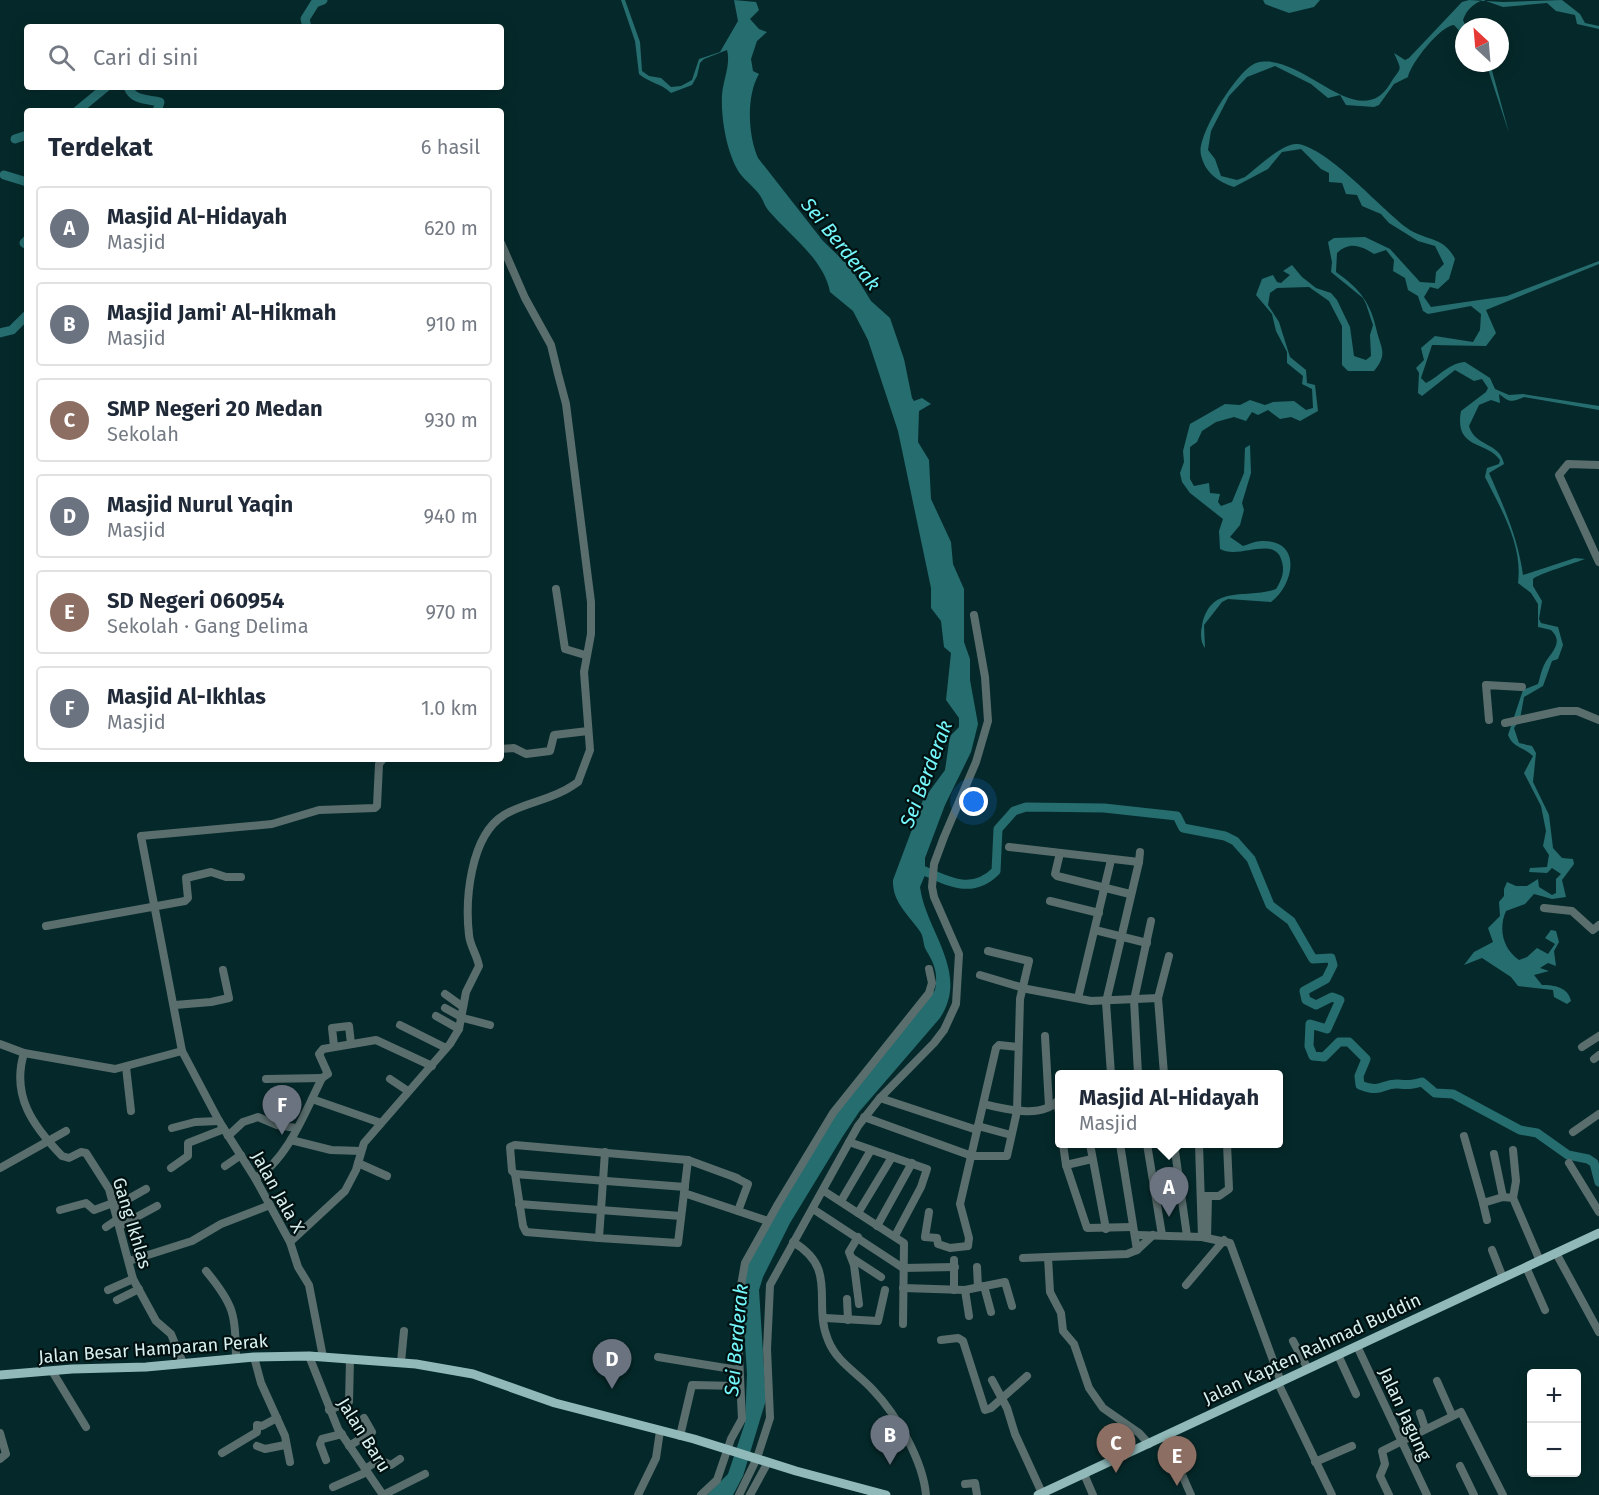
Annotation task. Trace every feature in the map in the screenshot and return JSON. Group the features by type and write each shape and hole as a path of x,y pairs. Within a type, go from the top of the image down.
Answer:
{"main road":[{"name":"Jalan Kapten Rahmad Buddin","path":"1040,1494 1599,1233"},
{"path":"309,1356 400,1362 448,1369 490,1379 545,1399 753,1457 854,1491 886,1495"},
{"name":"Jalan Besar Hamparan Perak","path":"0,1375 236,1358 309,1356"}],"street":[{"path":"290,1242 345,1191 364,1143 432,1066 459,1029 463,1018 466,992 479,966 469,939 468,899 471,873 492,825 506,814 567,790 578,782 590,750 584,672 585,655 591,634 591,602 566,404 551,345 521,290 504,250"},
{"path":"1599,465 1568,464 1559,475 1599,562"},
{"path":"556,589 565,649 585,655"},
{"path":"740,1495 770,1418 767,1340 770,1285 864,1117 944,1030 956,1004 959,954 934,897 932,887 934,864 976,762 988,721 985,677 974,615"},
{"path":"1489,720 1486,685 1522,687"},
{"path":"1505,723 1560,711 1577,711 1599,720"},
{"path":"504,749 514,748 526,754 550,751 554,735 588,731"},
{"name":"Jalan Jala X","path":"323,1357 309,1285 298,1267 290,1242 255,1178 219,1121 182,1051 141,836 272,824 320,810 375,808 381,762"},
{"path":"1009,847 1139,862"},
{"path":"1111,1070 1106,1002 1140,852"},
{"path":"1060,853 1054,873 1057,876 1130,894"},
{"path":"1078,998 1111,860"},
{"path":"46,926 187,900 186,878 211,872 226,877 241,877"},
{"path":"1050,901 1099,913"},
{"path":"1544,908 1572,911 1593,930 1599,925"},
{"path":"1138,1070 1134,1000 1142,953 1147,943 1151,921"},
{"path":"1095,930 1147,943"},
{"path":"864,1117 972,1155 1006,1157 1017,1111 1020,1069 1018,1047 1020,999 1028,960 988,951"},
{"path":"1164,1070 1158,998 1169,956"},
{"path":"701,1495 717,1480 731,1451 742,1419 738,1370 740,1291 745,1263 833,1113 929,993 932,983 929,969"},
{"path":"175,1005 229,998 224,970"},
{"path":"980,975 1023,987 1106,1002 1158,998"},
{"path":"445,994 463,1007"},
{"path":"445,1008 463,1018 489,1024"},
{"path":"436,1016 459,1029"},
{"path":"400,1024 446,1048"},
{"path":"334,1046 332,1025 349,1026 351,1044"},
{"path":"984,1104 1017,1111 1043,1109 1055,1102 1045,1036"},
{"path":"1582,1047 1599,1036"},
{"path":"255,1178 270,1170 291,1140 322,1078 328,1073 319,1054 323,1049 379,1040 432,1066"},
{"path":"0,1044 24,1053 115,1069 182,1051"},
{"path":"929,1212 926,1237 937,1238 941,1247 968,1246 969,1238 960,1204 996,1047 1018,1047"},
{"name":"Gang Ikhlas","path":"24,1053 19,1068 20,1091 31,1120 65,1157 81,1152 87,1153 104,1179 114,1205 133,1279 156,1321 171,1334 183,1363"},
{"path":"126,1067 131,1111"},
{"path":"266,1078 322,1078"},
{"path":"390,1079 408,1091"},
{"path":"880,1098 977,1128 1011,1135"},
{"path":"312,1099 381,1123"},
{"path":"1573,1132 1599,1114"},
{"path":"171,1168 188,1156 187,1144 226,1132 243,1122 258,1117 277,1125 296,1128"},
{"path":"172,1128 195,1122 219,1121"},
{"path":"0,1168 66,1131"},
{"path":"1464,1136 1487,1220"},
{"path":"291,1140 360,1157 387,1176"},
{"path":"849,1142 927,1170 896,1236"},
{"path":"688,1160 678,1243 599,1238 526,1232 523,1226 515,1174 512,1171 510,1147 514,1145 688,1160 748,1184 738,1211"},
{"path":"1064,1148 1066,1165 1087,1228 1224,1240 1232,1246 1280,1382 1332,1495"},
{"path":"1091,1148 1106,1229"},
{"path":"1121,1148 1137,1250"},
{"path":"1148,1148 1158,1235"},
{"path":"1175,1148 1187,1236"},
{"path":"1200,1148 1205,1196 1205,1238"},
{"path":"1205,1196 1219,1196 1229,1189 1227,1148"},
{"path":"841,1201 871,1150"},
{"path":"1513,1150 1516,1181 1513,1197 1540,1261"},
{"path":"599,1238 605,1152"},
{"path":"1494,1154 1503,1197"},
{"path":"225,1166 241,1155"},
{"path":"858,1213 892,1157"},
{"path":"1066,1165 1092,1159"},
{"path":"1569,1162 1599,1212"},
{"path":"877,1226 912,1163"},
{"path":"515,1174 684,1190 768,1221"},
{"path":"60,1210 86,1203 94,1210 114,1205 146,1189"},
{"path":"824,1191 896,1236 905,1245 903,1324"},
{"path":"1482,1203 1503,1197 1513,1197"},
{"path":"519,1204 681,1216"},
{"path":"129,1261 192,1241 221,1224 270,1205"},
{"path":"106,1227 157,1206"},
{"path":"813,1209 903,1268 954,1263 954,1290"},
{"path":"1023,1258 1126,1254 1137,1250 1158,1235"},
{"path":"858,1238 849,1252 852,1258 859,1304"},
{"path":"1186,1285 1224,1240"},
{"path":"793,1242 805,1249 819,1269 828,1339 837,1356 874,1391 901,1428 916,1459 926,1495"},
{"path":"1492,1250 1503,1278"},
{"path":"1557,1253 1599,1332"},
{"path":"1048,1257 1050,1292 1059,1307 1063,1331 1074,1344 1089,1388 1103,1408 1139,1433 1149,1444"},
{"path":"852,1258 881,1276"},
{"path":"977,1267 981,1287 991,1312"},
{"path":"1526,1267 1545,1310"},
{"path":"206,1271 230,1302 235,1329 236,1358"},
{"path":"108,1290 133,1279"},
{"path":"903,1288 964,1290 1005,1282 1012,1306"},
{"path":"117,1300 139,1289"},
{"path":"825,1318 871,1322 879,1320 885,1290"},
{"path":"964,1290 969,1316"},
{"path":"847,1299 848,1320"},
{"path":"400,1362 404,1331"},
{"path":"941,1340 958,1338 963,1341 987,1411 1027,1376"},
{"path":"1293,1341 1308,1369"},
{"name":"Jalan Jagung","path":"1357,1346 1427,1495"},
{"path":"1338,1355 1356,1394"},
{"name":"Jalan Baru","path":"309,1356 329,1410 342,1434 383,1495"},
{"path":"254,1357 261,1383 285,1436 290,1462"},
{"path":"658,1357 738,1370"},
{"path":"329,1410 349,1401 350,1359"},
{"path":"52,1371 86,1427"},
{"path":"992,1380 1002,1399 1040,1494"},
{"path":"1437,1381 1452,1415"},
{"path":"680,1436 692,1385 739,1386"},
{"path":"1389,1495 1380,1476 1385,1464 1381,1452 1461,1412 1503,1495"},
{"path":"1420,1413 1425,1428"},
{"path":"222,1453 257,1432 257,1425 262,1426 277,1418"},
{"path":"352,1449 372,1432 364,1418"},
{"path":"638,1495 656,1458 660,1431"},
{"path":"0,1433 6,1454 0,1459"},
{"path":"326,1460 320,1444 322,1439 342,1434"},
{"path":"1165,1436 1191,1495"},
{"path":"257,1446 265,1449 285,1445"},
{"path":"1315,1462 1352,1446"},
{"path":"333,1487 366,1470 379,1460 389,1465 400,1460"},
{"path":"750,1495 768,1462"},
{"path":"1460,1466 1474,1495"},
{"path":"383,1495 425,1474"},
{"path":"1084,1474 1093,1495"},
{"path":"965,1484 975,1482 977,1495"}],"water":[{"name":"Sei Berderak","path":"621,0 625,0 640,42 642,71 649,76 661,78 671,87 681,86 692,80 699,59 720,52 738,21 734,0 756,2 759,10 750,19 759,29 767,32 757,41 751,59 753,71 759,74 750,104 750,127 758,158 823,241 850,267 871,301 890,318 904,359 912,398 914,401 922,398 931,404 919,411 918,442 929,460 931,499 951,542 953,564 964,589 964,642 970,659 970,680 978,724 971,752 945,805 925,858 925,875 920,887 948,968 950,984 948,1001 940,1018 859,1112 790,1223 763,1277 759,1290 766,1400 743,1476 733,1495 707,1495 728,1474 745,1423 747,1374 743,1311 746,1268 829,1123 935,990 934,965 925,948 921,933 895,896 893,880 923,800 945,770 950,736 959,727 959,718 946,700 951,653 944,647 941,621 931,608 931,588 898,431 868,340 853,311 830,292 821,269 813,258 768,210 759,194 735,165 727,143 722,111 722,95 728,61 727,50 704,59 700,63 692,85 671,93 639,74 635,41"},
{"path":"1263,0 1320,0 1314,7 1289,13 1265,4"},
{"path":"1562,0 1580,14 1585,23 1599,26 1599,29 1577,24 1575,15 1556,11 1547,3 1503,7 1486,1"},
{"path":"1481,1 1471,7 1464,18 1455,18 1455,26 1448,27 1434,38 1420,55 1408,77 1394,84 1379,105 1374,107 1346,105 1340,95 1328,98 1311,84 1275,66 1247,77 1229,96 1211,131 1208,150 1215,159 1221,176 1237,180 1245,177 1278,151 1292,144 1310,148 1324,156 1407,228 1440,243 1451,252 1455,259 1449,279 1438,289 1430,287 1424,297 1431,307 1507,296 1599,261 1599,264 1486,310 1496,333 1486,346 1432,345 1421,378 1426,383 1449,367 1465,362 1490,378 1495,389 1509,395 1523,394 1599,406 1599,410 1524,397 1510,401 1499,394 1500,403 1491,400 1479,405 1469,426 1476,438 1493,448 1502,457 1504,464 1489,473 1514,535 1523,575 1575,558 1585,559 1533,579 1533,586 1542,601 1539,619 1541,623 1558,627 1563,645 1558,659 1552,661 1543,686 1524,697 1520,719 1514,728 1519,743 1532,746 1536,753 1533,782 1549,815 1553,848 1562,858 1573,859 1574,864 1562,880 1566,897 1552,899 1534,894 1525,904 1506,911 1502,925 1506,944 1519,960 1527,957 1537,948 1548,954 1555,944 1545,938 1551,930 1556,931 1559,942 1554,951 1556,966 1548,963 1540,968 1549,971 1534,975 1542,985 1556,986 1564,990 1571,1001 1567,1004 1554,997 1553,990 1518,986 1511,977 1482,958 1464,965 1474,952 1493,942 1488,928 1500,916 1499,902 1504,896 1507,882 1516,886 1527,886 1538,879 1539,887 1552,895 1556,893 1556,879 1561,874 1552,868 1547,873 1529,872 1530,868 1547,867 1549,855 1543,846 1546,831 1541,806 1524,773 1533,756 1516,745 1508,735 1523,690 1538,684 1543,667 1557,644 1557,639 1551,630 1538,627 1538,604 1531,593 1518,583 1519,569 1514,541 1485,477 1487,468 1499,464 1500,460 1487,449 1467,438 1462,432 1460,423 1461,411 1488,388 1482,379 1474,381 1455,370 1422,396 1418,393 1419,373 1416,368 1424,360 1421,348 1435,336 1473,342 1480,330 1481,314 1471,306 1428,314 1423,311 1418,296 1408,290 1405,278 1393,271 1394,260 1386,250 1374,254 1360,247 1351,246 1337,253 1336,272 1352,284 1363,298 1331,272 1332,262 1328,242 1334,238 1365,237 1390,249 1420,282 1435,283 1436,272 1444,264 1435,246 1418,241 1389,223 1381,214 1362,206 1357,195 1346,194 1342,183 1329,182 1329,173 1321,169 1301,149 1282,152 1268,169 1234,187 1209,172 1201,155 1201,146 1211,119 1239,77 1256,63 1273,62 1291,68 1345,97 1362,101 1377,97 1390,84 1399,69 1394,53 1405,60 1462,2"},
{"path":"1489,72 1492,72 1509,133"},
{"path":"1292,265 1316,288 1331,293 1337,300 1350,327 1354,356 1366,360 1371,356 1370,335 1373,325 1363,298 1368,305 1374,322 1382,351 1381,360 1374,371 1348,371 1342,365 1342,326 1329,301 1309,287 1277,288 1270,293 1268,305 1279,322 1290,357 1306,370 1307,383 1315,385 1318,411 1300,421 1291,417 1280,419 1268,410 1258,415 1252,412 1246,421 1234,417 1216,422 1202,431 1197,442 1190,447 1190,479 1194,486 1209,483 1210,493 1220,494 1218,502 1221,506 1232,502 1244,473 1245,448 1250,445 1251,473 1242,503 1244,510 1240,525 1230,537 1243,546 1262,541 1275,543 1284,548 1289,555 1289,575 1279,594 1271,602 1228,599 1222,602 1204,625 1205,648 1201,629 1206,613 1213,604 1231,595 1276,589 1282,576 1283,566 1278,554 1265,548 1237,552 1220,549 1219,531 1223,519 1190,493 1182,482 1180,473 1184,462 1183,451 1190,424 1225,404 1240,405 1250,400 1265,405 1273,402 1294,401 1306,410 1313,408 1312,389 1302,384 1303,376 1287,363 1287,352 1276,331 1272,314 1256,295 1262,279 1273,275 1277,282 1281,283 1290,275 1283,271"}],"waterway":[{"path":"306,24 305,19 315,3 323,0"},
{"path":"81,108 102,90"},
{"path":"129,90 137,97 160,102 158,108"},
{"path":"15,139 24,136"},
{"path":"4,175 24,181"},
{"path":"0,333 12,330 24,318"},
{"path":"915,867 957,883 977,883 986,879 996,871 998,829 1014,811 1026,807 1104,808 1177,816 1183,828 1225,836 1235,841 1251,859 1270,905 1291,921 1313,959 1331,958 1333,965 1326,979 1304,991 1306,1000 1316,1005 1332,997 1340,1000 1327,1029 1310,1024 1309,1046 1313,1056 1324,1057 1339,1042 1349,1042 1366,1059 1359,1076 1360,1085 1378,1088 1392,1084 1422,1082 1435,1093 1453,1094 1520,1130 1537,1133 1568,1155 1588,1159 1594,1163 1599,1182"}],"place":[{"name":"Masjid Al-Ikhlas","path":"282,1135"},
{"name":"Masjid Al-Hidayah","path":"1169,1217"},
{"name":"Masjid Nurul Yaqin","path":"612,1389"},
{"name":"Masjid Jami' Al-Hikmah","path":"890,1465"},
{"name":"SMP Negeri 20 Medan","path":"1116,1473"},
{"name":"SD Negeri 060954","path":"1177,1486"}]}
